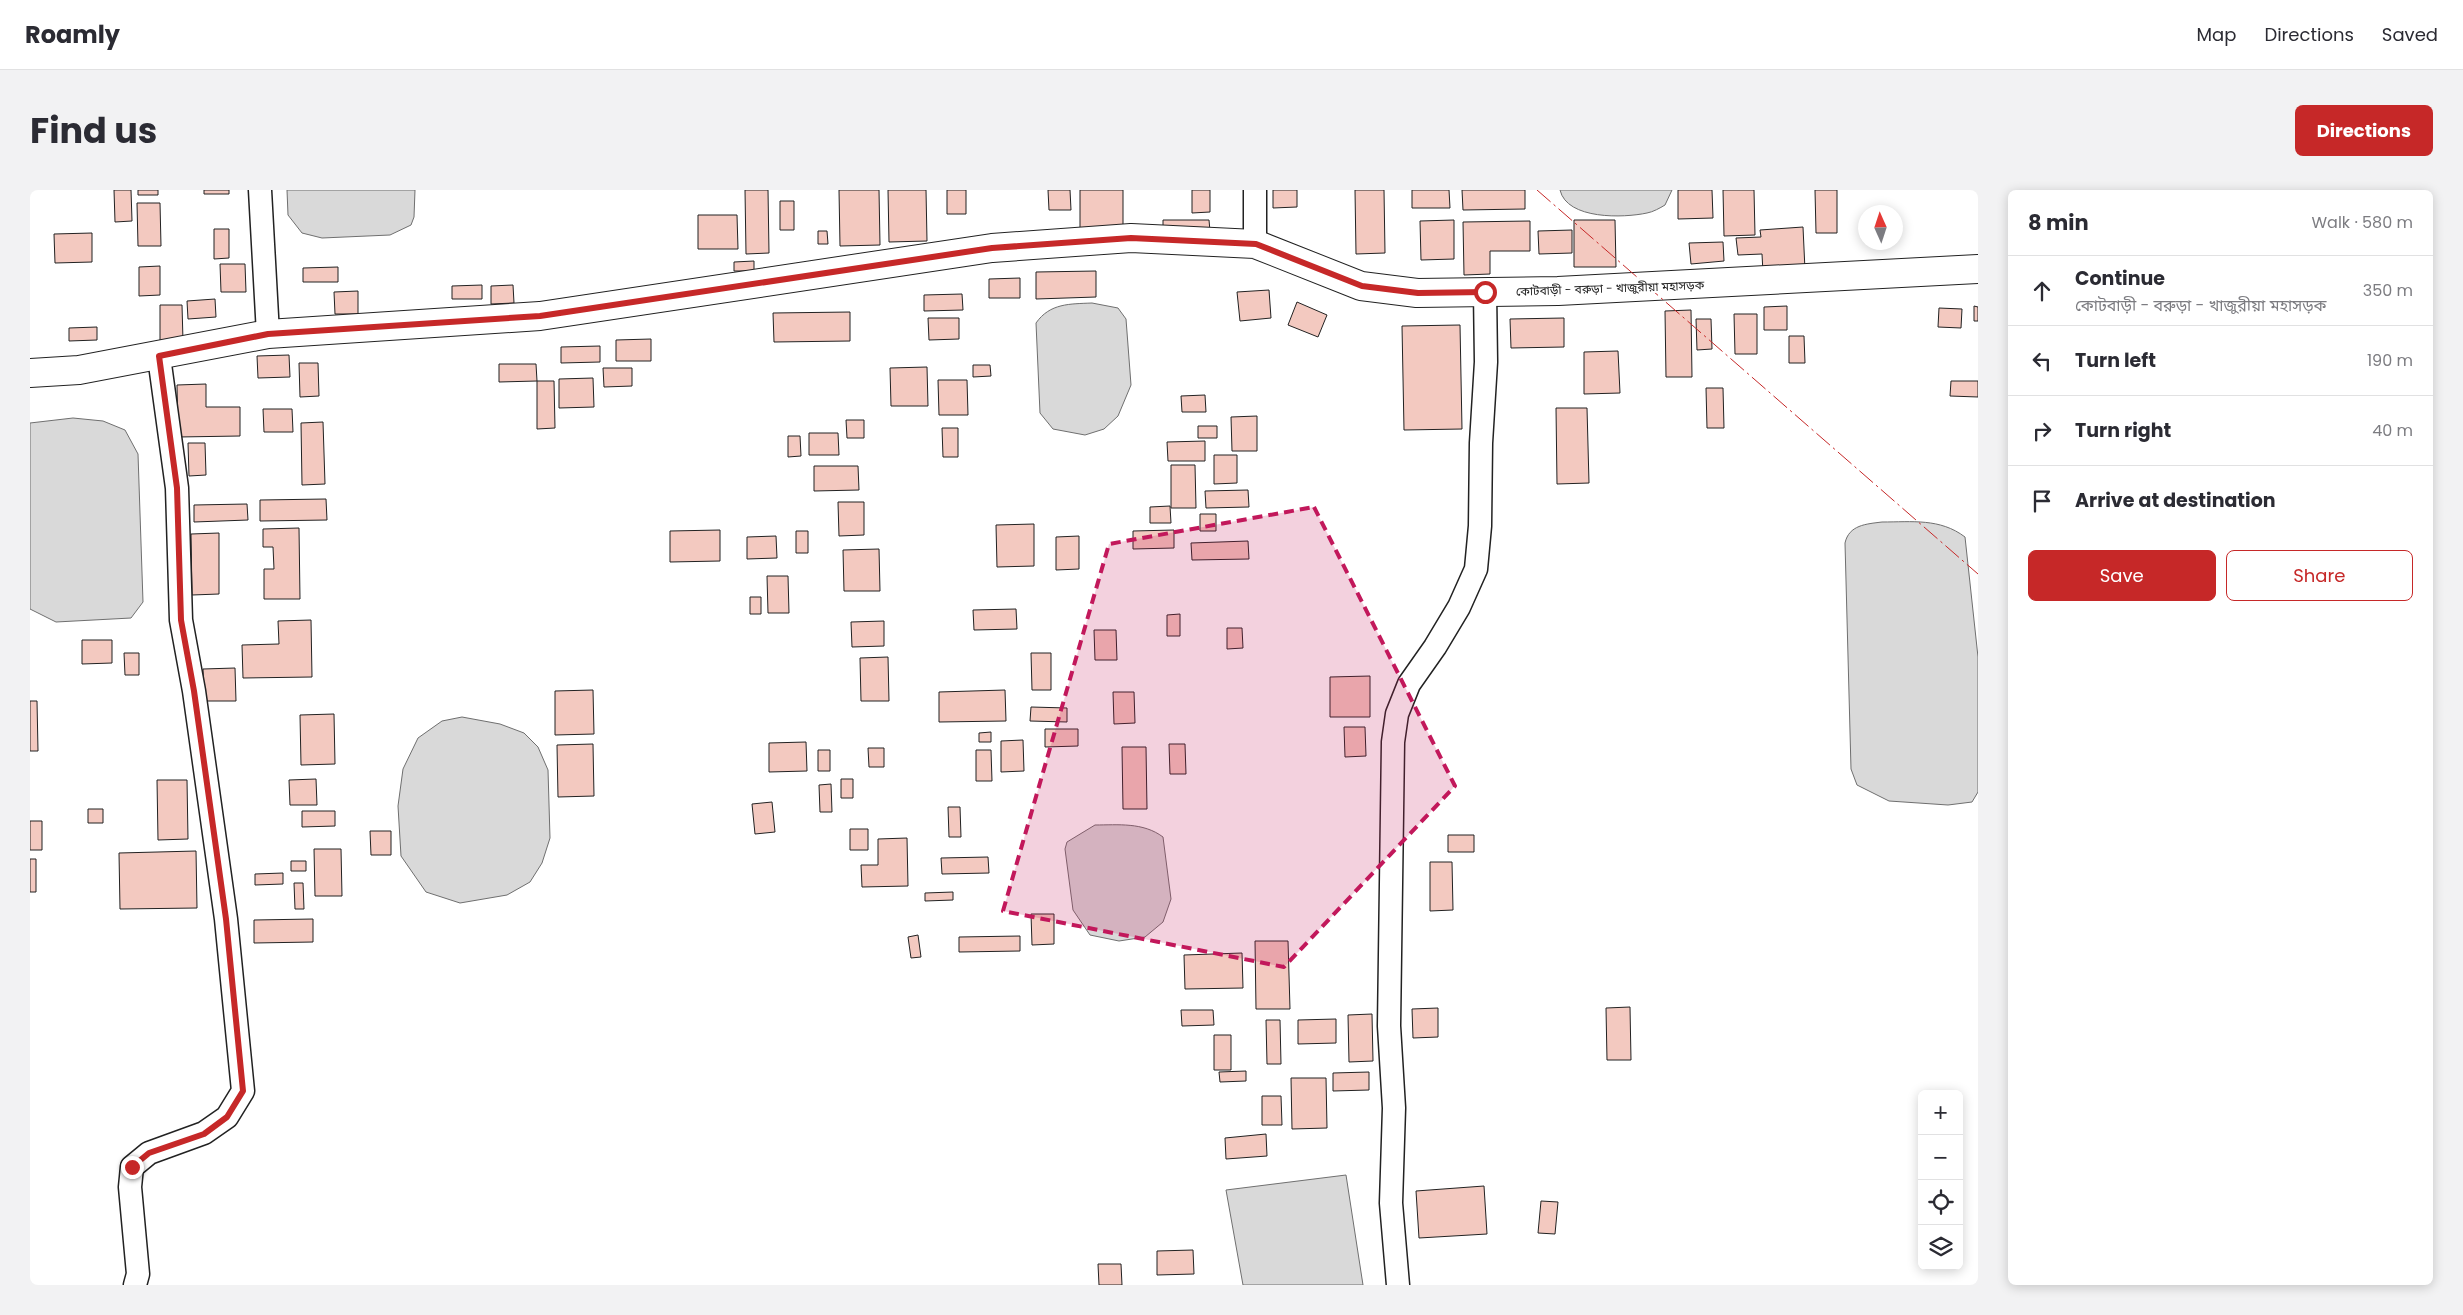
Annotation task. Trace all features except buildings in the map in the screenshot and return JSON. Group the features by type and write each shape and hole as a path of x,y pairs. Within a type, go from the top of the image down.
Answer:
{"main road":[{"name":"কোটবাড়ী - বরুড়া - খাজুরীয়া মহাসড়ক","path":"30,372 79,370 268,334 540,316 992,248 1131,238 1256,244 1362,286 1418,293 1568,290 1978,269"}],"street":[{"path":"260,190 268,334"},
{"path":"1255,190 1256,244"},
{"path":"1398,1285 1391,1203 1394,1108 1389,1026 1393,742 1397,714 1409,684 1435,648 1459,607 1476,570 1480,526 1481,443 1486,362 1485,292"},
{"path":"136,1285 138,1274 130,1187 132,1167 149,1153 204,1134 227,1117 243,1091 226,919 194,691 181,620 177,488 159,356"}],"highlighted area":[{"path":"1314,507 1455,786 1284,967 1003,911 1109,544"}],"shaded area":[{"path":"287,190 415,190 414,217 411,225 390,235 322,238 302,233 288,215"},
{"path":"1560,190 1672,190 1665,205 1654,211 1637,215 1611,216 1585,212 1573,207 1565,200"},
{"path":"1092,303 1118,308 1126,319 1131,385 1118,416 1104,429 1085,435 1053,429 1040,413 1036,323 1042,316 1054,308 1068,304"},
{"path":"73,418 103,421 125,430 138,454 143,602 131,618 56,622 30,609 30,423"},
{"path":"1882,522 1925,522 1946,527 1965,537 1978,657 1978,792 1972,802 1948,805 1889,801 1857,785 1851,769 1845,543 1850,532 1859,526"},
{"path":"462,717 500,724 524,733 538,747 548,770 550,838 542,863 530,882 507,895 460,903 426,892 401,856 398,806 403,769 418,738 442,721"},
{"path":"1095,825 1139,827 1155,832 1163,837 1171,899 1163,922 1145,937 1119,941 1090,935 1073,910 1065,849 1067,842"},
{"path":"1346,1175 1363,1285 1243,1285 1226,1190"}],"power":[{"path":"1537,190 1978,574"}],"route":[{"path":"132,1167 149,1153 204,1134 227,1117 243,1091 226,919 194,691 181,620 177,488 159,356 268,334 540,316 992,248 1131,238 1256,244 1362,286 1418,293 1485,292"}]}
